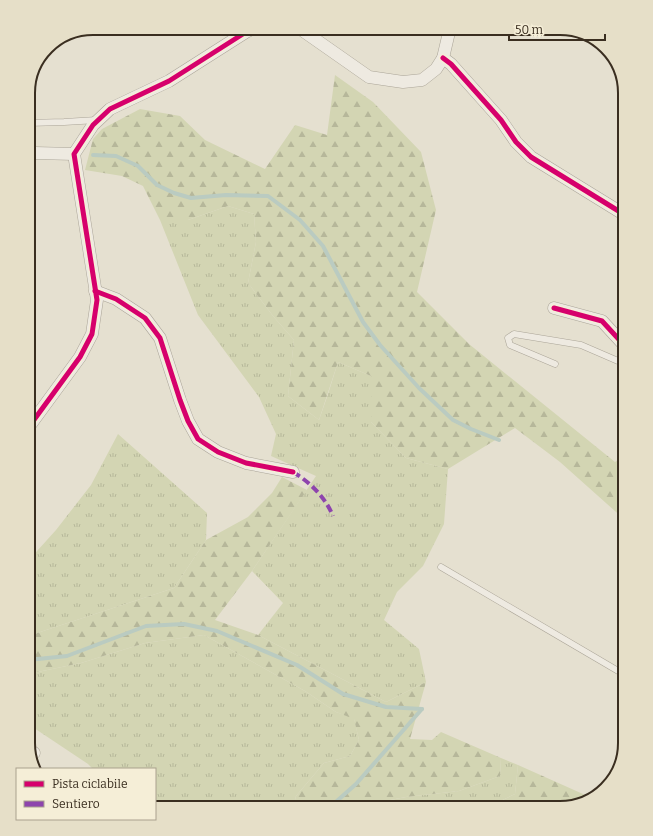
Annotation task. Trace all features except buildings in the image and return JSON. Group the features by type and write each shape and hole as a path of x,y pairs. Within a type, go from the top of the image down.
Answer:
{"street":[{"path":"35,418 80,357 92,334 97,300 74,154 92,125 110,109 169,81 241,35"},
{"path":"309,35 369,77 403,82 422,80 436,69 443,58 448,35"},
{"path":"443,58 451,64 501,120 516,142 531,157 618,211"},
{"path":"35,154 74,154"},
{"path":"95,291 116,299 145,318 160,338 180,400 188,421 198,439 218,452 246,463 293,472"},
{"path":"554,308 602,321 618,338"}],"lane":[{"path":"35,123 99,119"},
{"path":"555,364 510,345 508,338 514,334 581,345 618,361"},
{"path":"441,567 618,671"}],"green space":[{"path":"335,75 373,102 421,152 436,210 417,292 469,344 615,462 618,460 618,514 560,462 515,428 448,469 406,458 371,422 371,376 338,362 319,420 288,396 294,340 273,316 248,283 256,242 254,214 228,206 188,220 160,220 143,186 122,176 85,170 93,139 102,129 140,109 180,116 205,140 265,169 295,125 327,135"},
{"path":"228,206 254,214 256,242 248,283 273,316 294,340 288,396 319,420 338,362 371,376 371,422 406,458 448,469 444,524 423,566 397,592 384,620 419,649 426,682 386,702 258,635 283,603 252,571 316,476 271,456 276,434 259,397 198,315 160,220 188,220"},
{"path":"118,434 207,513 206,540 174,588 35,634 35,553 56,530 91,485"},
{"path":"282,477 307,490 252,571 215,620 258,635 386,702 426,682 410,739 432,740 441,732 501,758 500,776 459,791 385,801 295,801 296,796 324,763 350,756 359,740 354,719 336,712 305,691 204,635 145,643 81,663 35,673 35,634 174,588 206,540 248,517 272,493"},
{"path":"204,635 305,691 336,712 354,718 359,740 350,756 324,763 296,796 295,801 156,801 156,768 92,768 35,729 35,673 81,663 145,643"},
{"path":"501,758 518,765 515,794 500,801 385,801 459,791 500,776"},
{"path":"518,765 585,795 567,801 500,801 515,794"}],"waterway":[{"path":"93,155 116,156 138,166 157,185 174,193 191,198 226,195 268,196 300,220 323,246 363,322 380,345 419,388 453,420 499,440"},
{"path":"35,659 67,656 146,626 184,624 217,631 297,665 343,694 386,707 422,709"},
{"path":"337,801 356,784 422,709"}],"marked path":[{"path":"293,472 317,491 330,509 333,516"}],"cycle path":[{"path":"35,418 80,357 92,334 97,300 74,154 93,125 110,109 169,81 241,35"},
{"path":"443,58 451,64 501,120 516,142 531,157 618,211"},
{"path":"95,291 116,299 145,318 160,338 180,400 188,421 198,439 218,452 246,463 293,472"},
{"path":"554,308 602,321 618,338"}]}
